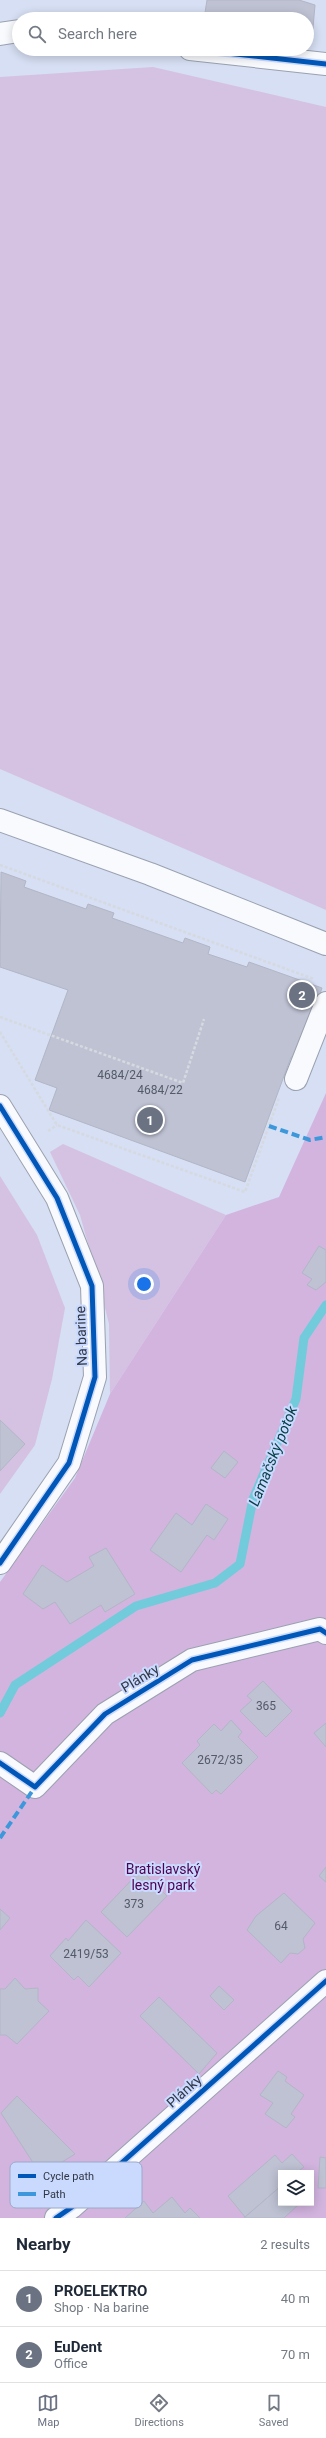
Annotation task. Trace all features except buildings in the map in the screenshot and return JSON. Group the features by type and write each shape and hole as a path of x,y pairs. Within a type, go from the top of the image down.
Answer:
{"street":[{"path":"0,34 12,32"},
{"path":"253,56 326,64"},
{"path":"0,820 150,874 326,944"},
{"path":"296,1079 326,1003"},
{"name":"Na barine","path":"0,1106 57,1198 92,1286 94,1377 69,1463 0,1563"},
{"name":"Plánky","path":"0,1763 35,1787 105,1714 192,1660 320,1629 326,1633"},
{"name":"Plánky","path":"125,2162 326,1981"}],"path":[{"path":"0,865 319,981"},
{"path":"0,1018 183,1082 204,1020"},
{"path":"0,1032 57,1125 245,1192 285,1084 296,1079"}],"shaded area":[{"path":"153,67 326,107 326,910 0,769 0,77"},
{"path":"63,1144 226,1215 110,1394 109,1324 80,1215 50,1152"},
{"path":"0,1176 37,1235 65,1308 52,1379 35,1445 0,1494"}],"green space":[{"name":"Bratislavský lesný park","path":"326,1093 326,2218 0,2218 0,1582 75,1478 110,1394 226,1215 279,1197"}],"waterway":[{"name":"Lamačský potok","path":"0,1713 15,1685 136,1606 215,1583 240,1564 253,1499 296,1399 304,1338 326,1305"}],"marked path":[{"path":"269,1126 310,1140 326,1137"},
{"path":"0,1838 35,1787"}],"cycle path":[{"path":"253,56 326,64"},
{"path":"0,1106 57,1198 92,1286 95,1377 69,1463 0,1563"},
{"path":"0,1763 35,1787 105,1714 192,1660 320,1629 326,1633"},
{"path":"123,2162 326,1981"},
{"path":"56,2218 71,2208"}],"place":[{"name":"EuDent","path":"302,995"},
{"name":"PROELEKTRO","path":"150,1120"}]}
